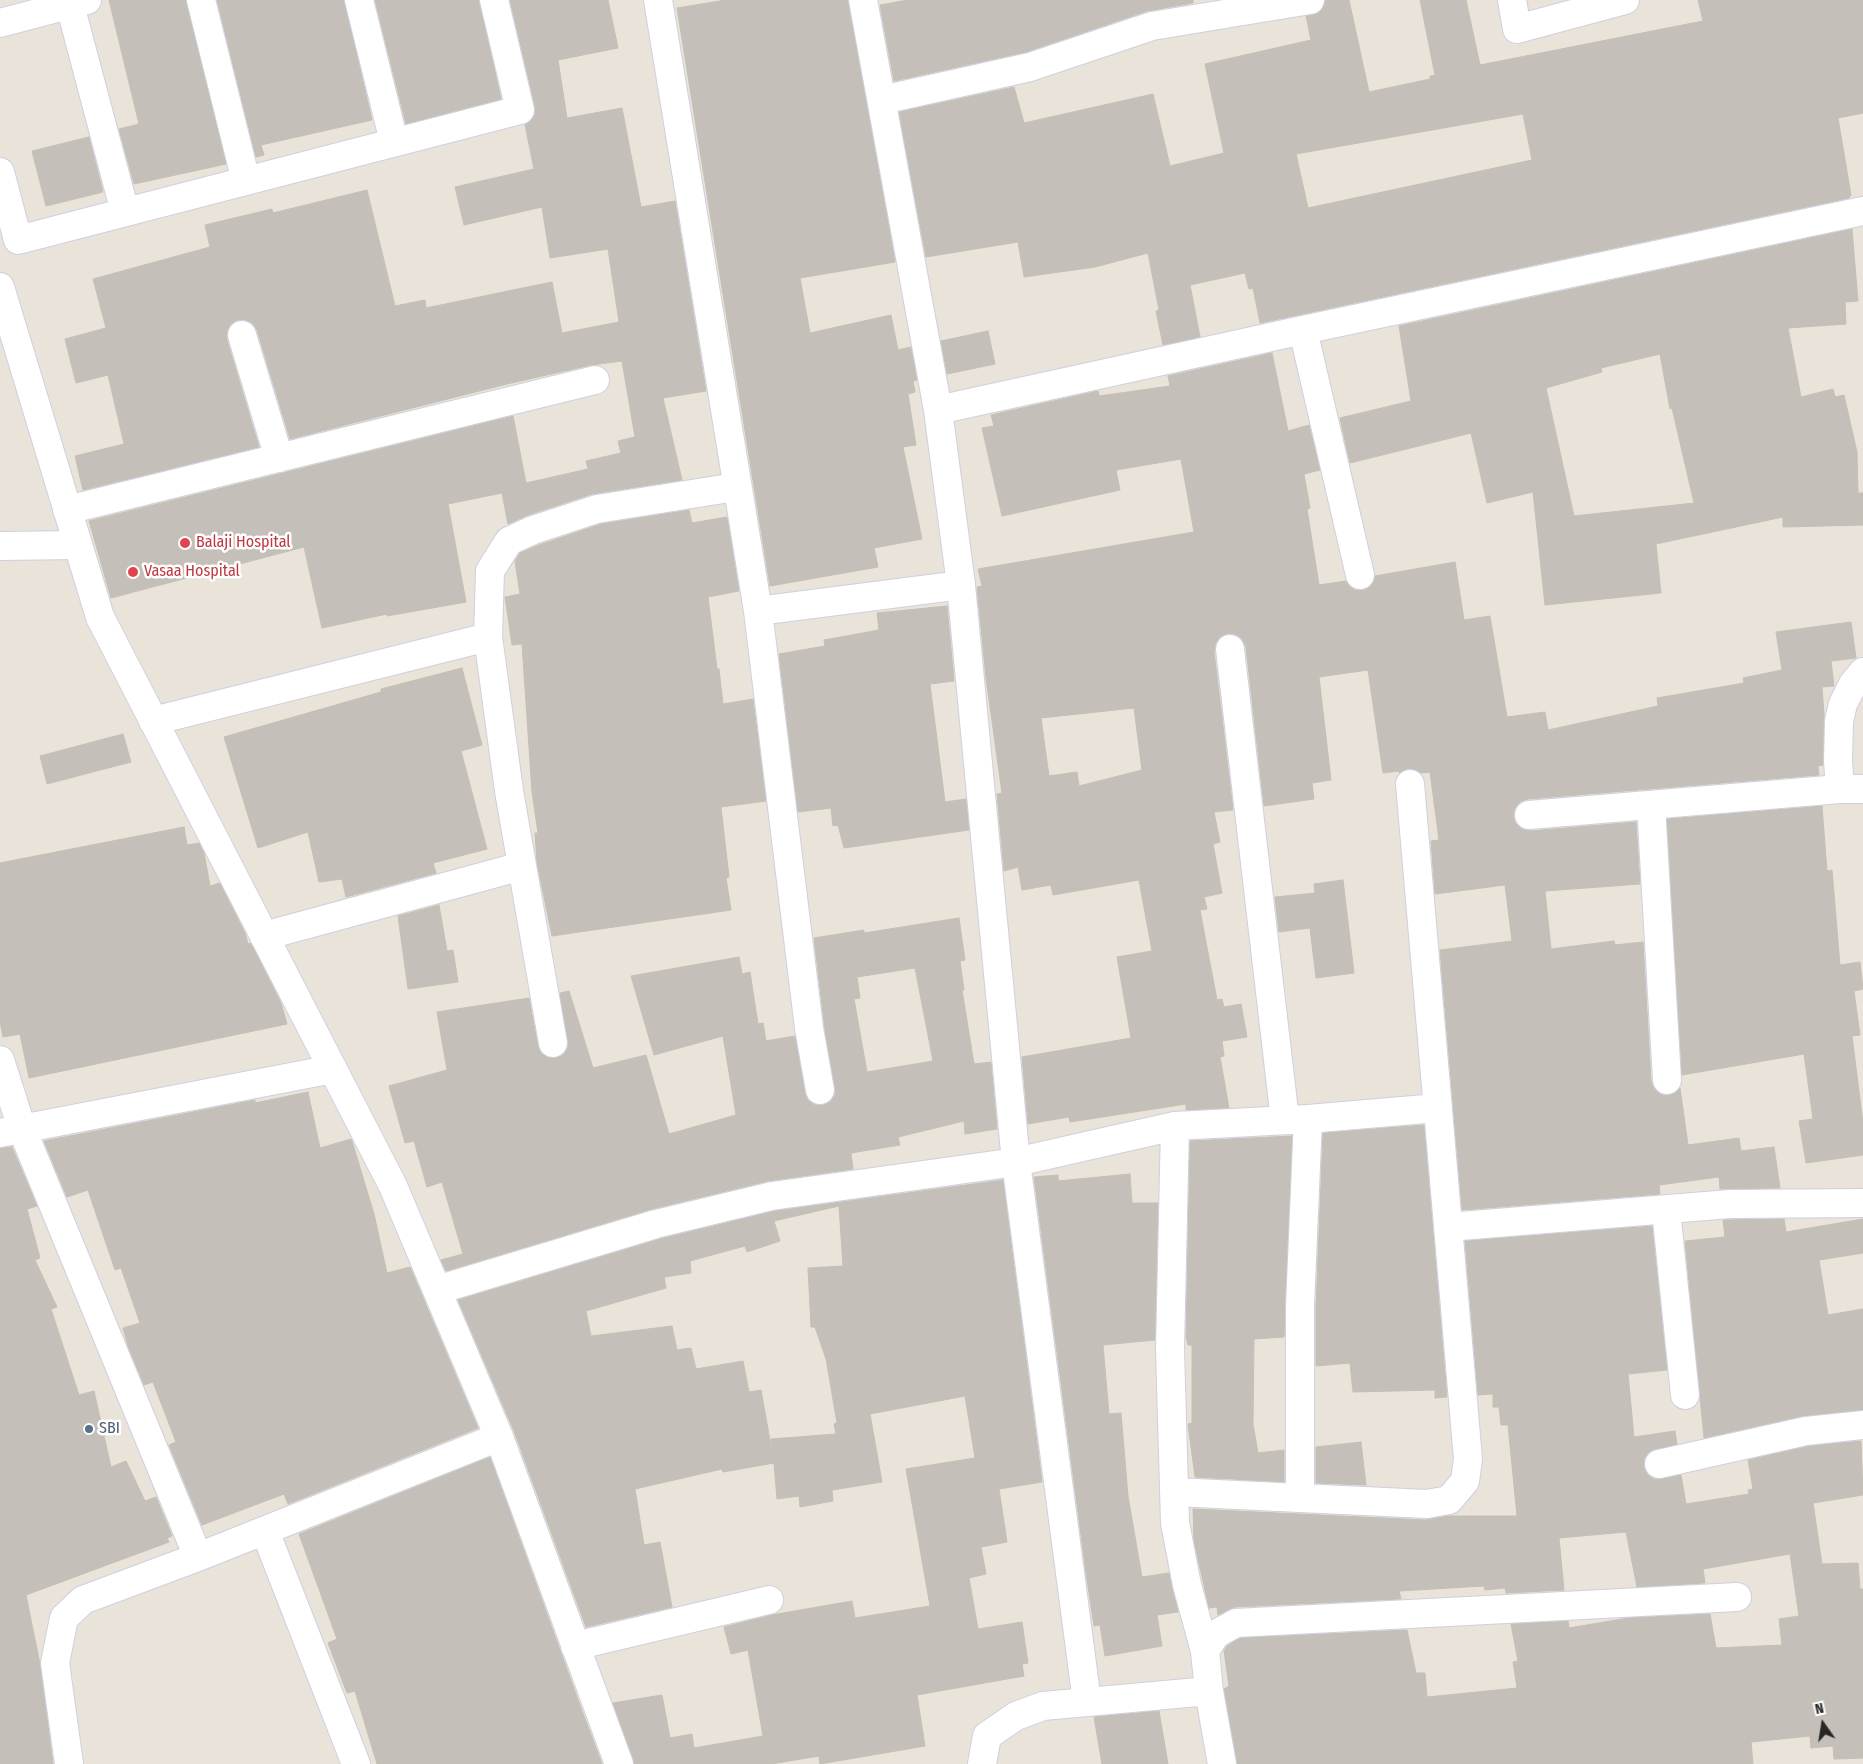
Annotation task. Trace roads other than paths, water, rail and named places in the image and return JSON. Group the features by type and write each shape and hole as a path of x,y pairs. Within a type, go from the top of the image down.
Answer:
{"street":[{"path":"202,0 246,181"},
{"path":"360,0 394,142"},
{"path":"0,172 18,240 520,110 494,0"},
{"path":"658,0 736,487 758,611 809,1028 820,1090"},
{"path":"863,0 938,410 960,585 1016,1162 1087,1702"},
{"path":"882,100 1030,67 1152,26 1310,0"},
{"path":"1512,0 1517,29 1625,0"},
{"path":"0,23 79,2 126,212"},
{"path":"938,410 1863,211"},
{"path":"0,287 100,617 393,1186 500,1437 619,1764"},
{"path":"1303,330 1360,575"},
{"path":"242,334 279,458"},
{"path":"67,510 595,380"},
{"path":"553,1043 509,791 488,637 490,571 509,541 533,530 597,509 736,487"},
{"path":"0,546 78,545"},
{"path":"758,611 960,585"},
{"path":"153,721 488,637"},
{"path":"1230,649 1297,1120 1300,1306 1300,1497"},
{"path":"1529,814 1852,789 1838,761 1841,712 1853,684 1863,672"},
{"path":"1174,1492 1427,1504 1449,1500 1465,1482 1468,1459 1410,784"},
{"path":"1651,805 1667,1080"},
{"path":"264,936 522,866"},
{"path":"0,1060 11,1131 198,1557"},
{"path":"11,1131 333,1069"},
{"path":"437,1290 656,1224 772,1196 1016,1162 1175,1126 1297,1120 1438,1108"},
{"path":"1175,1126 1170,1349 1175,1523 1187,1585 1205,1651 1209,1691 1222,1764"},
{"path":"1448,1227 1730,1204 1863,1203"},
{"path":"1666,1210 1684,1395"},
{"path":"1659,1464 1806,1432 1863,1425"},
{"path":"69,1764 55,1663 64,1618 83,1600 198,1557 500,1437"},
{"path":"264,1530 356,1764"},
{"path":"1205,1651 1216,1634 1236,1623 1737,1597"},
{"path":"576,1646 769,1600"},
{"path":"982,1764 987,1736 1016,1716 1043,1706 1209,1691"}],"place":[{"name":"Balaji Hospital","path":"185,543"},
{"name":"Vasaa Hospital","path":"133,572"},
{"name":"SBI","path":"89,1429"}]}
